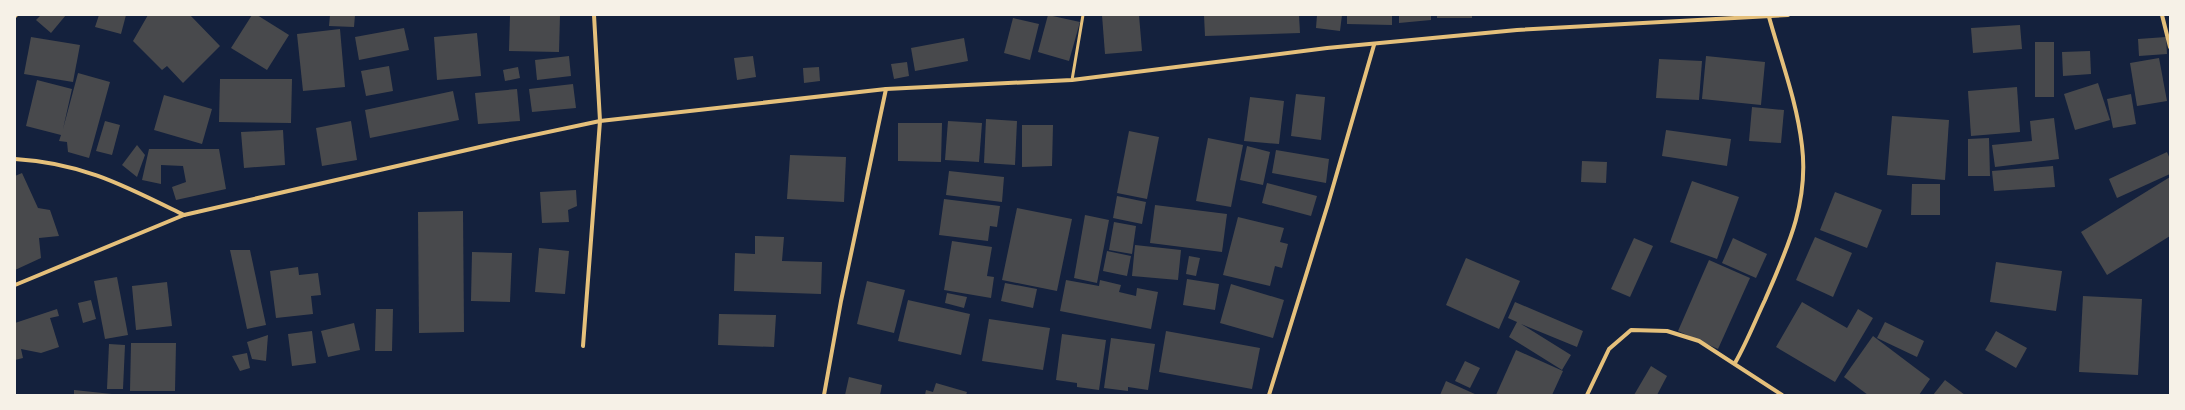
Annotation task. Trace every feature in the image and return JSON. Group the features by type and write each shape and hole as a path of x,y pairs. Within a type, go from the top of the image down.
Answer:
{"street":[{"path":"583,346 600,121 594,15"},
{"path":"15,285 184,215 506,141 600,121 886,89 1072,80 1312,50 1517,30 1788,15"},
{"path":"2162,15 2170,47"},
{"path":"1735,363 1752,332 1786,253 1801,205 1804,175 1797,111 1770,17"},
{"path":"1269,395 1328,204 1374,45"},
{"path":"824,395 841,301 886,89"},
{"path":"15,159 78,168 113,180 184,215"},
{"path":"1587,395 1610,349 1631,330 1667,331 1699,341 1782,395"}],"lane":[{"path":"1072,80 1083,15"}],"building":[{"path":"41,15 66,15 51,33 36,20"},
{"path":"99,15 126,15 121,34 95,27"},
{"path":"148,15 190,15 220,46 183,83 167,66 162,70 133,41"},
{"path":"252,15 257,15 289,35 267,70 231,48"},
{"path":"330,15 355,15 354,27 329,26"},
{"path":"510,15 560,15 559,52 509,51"},
{"path":"1048,15 1080,22 1069,61 1038,52"},
{"path":"1102,15 1139,15 1142,51 1105,54"},
{"path":"1204,15 1299,15 1300,33 1205,36"},
{"path":"1317,15 1342,15 1340,31 1316,28"},
{"path":"1347,15 1392,15 1392,25 1347,24"},
{"path":"1399,15 1431,15 1431,20 1399,23"},
{"path":"1437,15 1472,15 1472,18 1437,18"},
{"path":"1013,18 1039,24 1030,60 1004,53"},
{"path":"2020,25 2022,49 1973,53 1971,28"},
{"path":"404,28 409,50 359,60 355,37"},
{"path":"340,29 345,87 303,91 297,34"},
{"path":"477,33 481,76 437,80 434,37"},
{"path":"31,37 80,45 73,82 24,74"},
{"path":"2166,37 2167,54 2139,56 2138,39"},
{"path":"964,38 968,61 915,71 911,48"},
{"path":"2035,42 2054,42 2054,97 2035,97"},
{"path":"2090,51 2091,74 2063,76 2062,52"},
{"path":"569,56 571,76 537,80 535,60"},
{"path":"753,56 756,77 737,80 734,58"},
{"path":"1706,56 1765,62 1761,105 1702,99"},
{"path":"2159,58 2167,101 2137,106 2130,63"},
{"path":"1659,59 1702,61 1699,100 1656,98"},
{"path":"907,62 909,76 894,79 891,64"},
{"path":"389,66 393,91 366,96 361,71"},
{"path":"518,67 520,78 505,81 503,70"},
{"path":"819,67 820,81 804,83 803,68"},
{"path":"78,73 110,82 89,158 68,152 67,142 59,141 61,135 26,126 37,80 72,89 63,129"},
{"path":"220,79 292,79 291,123 219,122"},
{"path":"2098,83 2110,120 2075,130 2064,94"},
{"path":"573,84 576,108 532,112 529,89"},
{"path":"2017,87 2020,132 1971,136 1968,91"},
{"path":"517,89 520,121 478,124 475,93"},
{"path":"453,91 459,120 370,138 365,110"},
{"path":"1296,94 1325,97 1321,140 1291,136"},
{"path":"2131,94 2136,124 2113,128 2107,99"},
{"path":"164,95 212,109 202,144 154,130"},
{"path":"1250,97 1284,101 1279,144 1244,141"},
{"path":"1752,107 1784,110 1781,143 1749,141"},
{"path":"1892,116 1949,120 1945,180 1887,175"},
{"path":"2054,118 2059,159 1995,167 1992,145 2032,141 2030,121"},
{"path":"986,119 1017,121 1015,165 984,163"},
{"path":"105,121 120,125 112,155 96,151"},
{"path":"351,121 357,160 322,166 316,128"},
{"path":"948,121 982,123 979,162 945,160"},
{"path":"898,123 942,123 941,162 898,161"},
{"path":"1022,125 1053,125 1052,166 1022,167"},
{"path":"283,130 285,165 244,168 241,132"},
{"path":"1666,130 1731,139 1727,166 1662,156"},
{"path":"1129,131 1159,137 1147,199 1117,193"},
{"path":"1208,138 1243,145 1231,207 1196,201"},
{"path":"1989,138 1990,176 1968,176 1968,139"},
{"path":"137,145 145,155 137,177 122,165"},
{"path":"1247,146 1270,152 1263,185 1240,180"},
{"path":"149,149 219,149 226,189 176,200 172,187 186,182 183,166 161,165 161,184 142,180"},
{"path":"1276,150 1329,159 1326,183 1272,173"},
{"path":"2167,152 2170,159 2170,174 2117,198 2109,179"},
{"path":"790,155 846,157 844,202 787,199"},
{"path":"1582,161 1607,162 1606,183 1581,182"},
{"path":"2053,166 2055,187 1994,191 1992,171"},
{"path":"949,171 1004,177 1002,202 946,195"},
{"path":"22,173 38,208 50,210 59,236 39,238 41,258 15,270 15,176"},
{"path":"2170,177 2170,236 2107,275 2081,232"},
{"path":"1692,181 1739,197 1717,259 1670,242"},
{"path":"1267,183 1317,196 1311,216 1262,203"},
{"path":"1912,184 1940,184 1940,215 1911,215"},
{"path":"576,190 577,206 568,210 569,222 542,223 540,192"},
{"path":"1835,192 1882,210 1867,248 1820,230"},
{"path":"1117,196 1146,202 1142,224 1113,218"},
{"path":"944,199 1000,206 997,227 990,226 988,241 939,235"},
{"path":"1155,205 1227,214 1222,252 1150,243"},
{"path":"1017,208 1072,219 1057,291 1002,280"},
{"path":"463,211 464,332 419,333 418,212"},
{"path":"1085,215 1109,220 1097,283 1074,278"},
{"path":"1238,217 1284,228 1280,242 1288,244 1282,268 1275,266 1270,286 1223,275"},
{"path":"1114,222 1136,226 1132,254 1109,250"},
{"path":"755,236 784,237 782,261 822,262 821,294 734,291 735,253 755,254"},
{"path":"1815,237 1852,253 1833,297 1796,280"},
{"path":"1634,238 1653,246 1630,297 1611,289"},
{"path":"1733,238 1767,254 1756,278 1722,263"},
{"path":"952,241 992,247 987,276 994,277 991,298 944,290"},
{"path":"1135,245 1181,250 1178,280 1132,276"},
{"path":"539,248 569,251 565,294 535,292"},
{"path":"230,250 250,250 266,325 247,329"},
{"path":"1107,251 1131,256 1127,276 1103,271"},
{"path":"472,252 512,253 510,302 471,301"},
{"path":"1189,256 1200,258 1196,276 1186,274"},
{"path":"1466,258 1520,281 1499,329 1446,305"},
{"path":"1709,260 1750,278 1718,349 1678,331"},
{"path":"1996,262 2062,271 2056,311 1990,302"},
{"path":"298,267 299,275 318,273 321,295 311,296 313,314 276,318 270,271"},
{"path":"117,277 128,335 105,339 94,281"},
{"path":"1187,279 1219,284 1215,310 1183,305"},
{"path":"1066,280 1099,286 1100,280 1121,285 1119,292 1136,296 1137,288 1158,292 1151,329 1060,311"},
{"path":"867,281 905,290 894,333 857,324"},
{"path":"167,282 172,326 136,330 132,286"},
{"path":"1005,283 1037,289 1033,308 1001,301"},
{"path":"1231,284 1284,300 1273,338 1220,323"},
{"path":"947,293 967,297 964,308 945,303"},
{"path":"2083,296 2142,299 2138,375 2079,372"},
{"path":"91,300 96,319 83,323 78,303"},
{"path":"908,300 970,314 961,355 898,341"},
{"path":"1515,302 1583,331 1577,347 1521,324 1571,355 1562,370 1509,337 1517,322 1508,318"},
{"path":"1802,302 1847,328 1858,309 1873,318 1835,382 1776,347"},
{"path":"57,309 59,316 50,318 59,347 41,353 21,349 23,358 15,360 15,323"},
{"path":"376,309 393,309 392,351 375,351"},
{"path":"719,314 776,315 774,347 718,345"},
{"path":"989,319 1050,328 1043,370 982,361"},
{"path":"1885,322 1924,341 1917,357 1877,338"},
{"path":"354,323 360,350 328,357 321,331"},
{"path":"312,331 316,363 292,366 288,334"},
{"path":"1166,331 1260,348 1252,389 1159,372"},
{"path":"1996,331 2027,348 2016,368 1985,350"},
{"path":"1062,334 1106,340 1099,390 1077,387 1077,383 1056,380"},
{"path":"268,335 266,361 252,359 247,342"},
{"path":"1873,336 1930,379 1919,395 1868,395 1844,377"},
{"path":"1111,338 1155,344 1148,390 1128,387 1128,391 1104,388"},
{"path":"131,343 176,343 175,391 130,391"},
{"path":"109,344 125,345 123,389 107,389"},
{"path":"1516,350 1563,371 1552,395 1496,395"},
{"path":"247,353 250,368 240,371 232,356"},
{"path":"1465,361 1480,368 1470,388 1455,381"},
{"path":"1651,366 1667,376 1657,395 1634,395"},
{"path":"849,377 882,385 880,395 845,395"},
{"path":"1945,380 1965,395 1933,395"},
{"path":"1446,381 1477,395 1440,395"},
{"path":"936,383 967,392 966,395 925,395 926,390 933,392"},
{"path":"74,390 112,394 112,395 74,395"}]}
